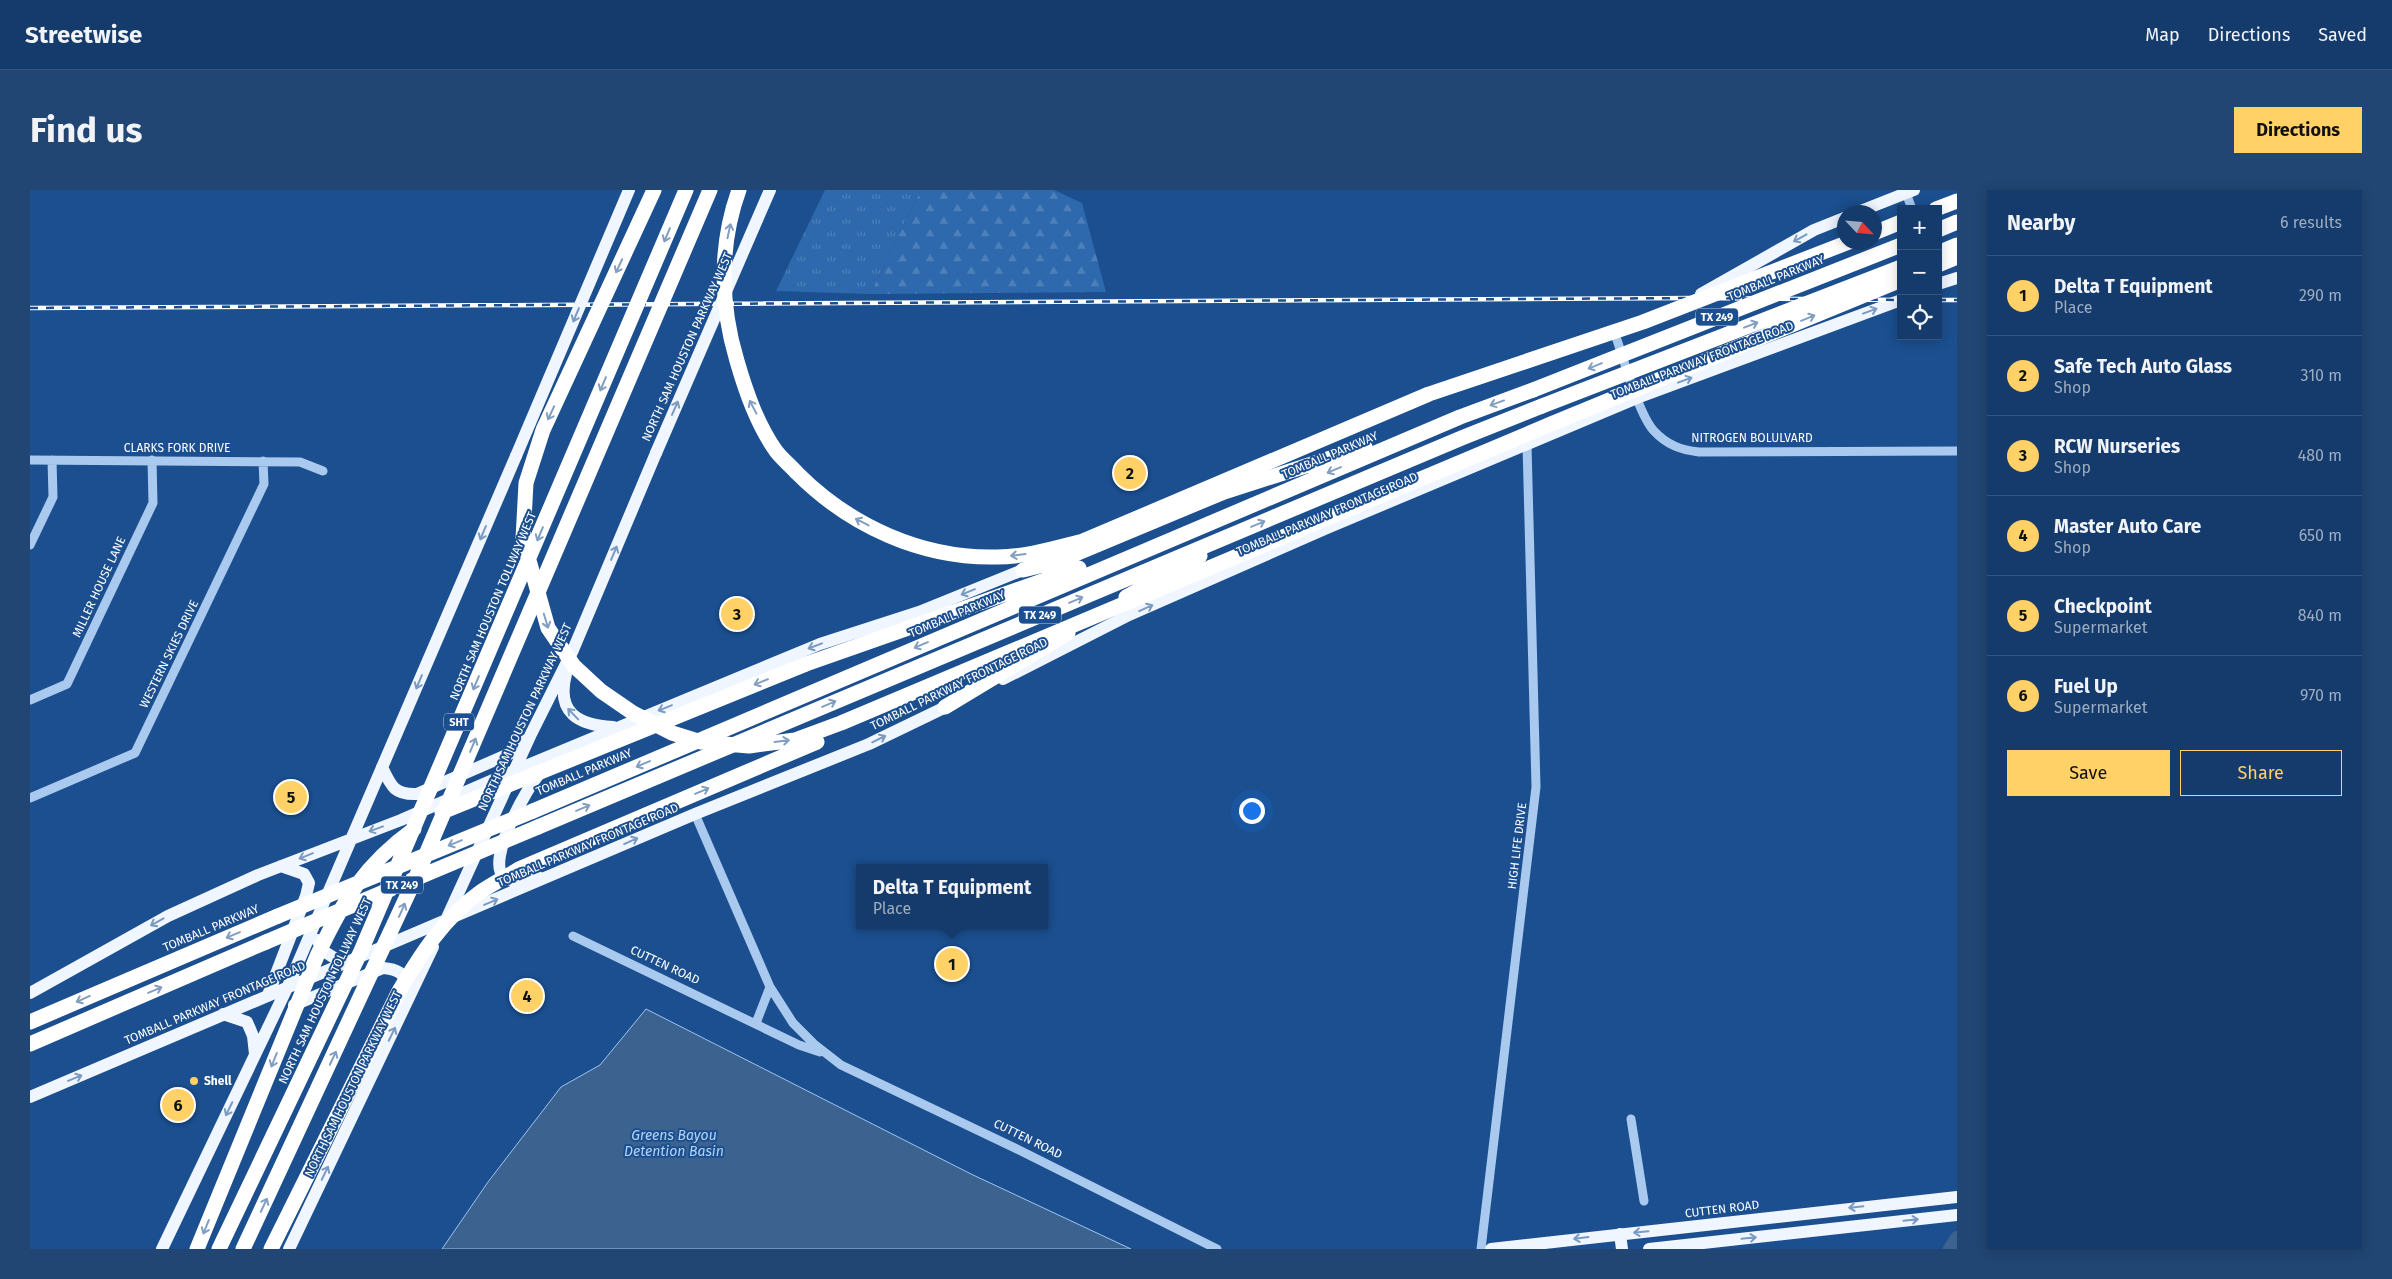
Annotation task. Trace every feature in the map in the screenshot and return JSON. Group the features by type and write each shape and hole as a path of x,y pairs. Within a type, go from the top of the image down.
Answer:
{"highway":[{"path":"654,190 543,430 526,483 522,539 548,628 574,666 594,685 633,713 672,733 701,742 749,746 795,740 850,719 1897,282"},
{"name":"NORTH SAM HOUSTON TOLLWAY WEST","path":"219,1249 361,951 686,190"},
{"name":"SHT","path":"244,1249 413,884 710,190"},
{"path":"740,190 727,234 723,269 730,337 748,398 776,451 814,490 851,517 892,538 948,554 998,557 1044,552 1083,541 1429,394 1643,322 1837,247"},
{"path":"1942,207 1957,201"},
{"path":"1942,228 1957,222"},
{"path":"1882,230 1897,224"},
{"path":"1942,251 1957,245"},
{"name":"TOMBALL PARKWAY","path":"30,1022 278,916 533,811 1460,416 1533,390 1897,247"},
{"path":"1942,263 1957,257"},
{"name":"TX 249","path":"30,1044 266,942 1229,536 1542,406 1897,269"},
{"path":"1023,570 1056,562 1224,492 1460,416"},
{"path":"197,1249 317,956 340,908 364,874 392,844 452,806 806,664 1224,516"},
{"path":"945,707 1131,594 1193,561 1229,536"},
{"path":"270,1249 399,991 417,961 453,915 479,892 519,869 1036,648 1096,621 1117,606"}],"main road":[{"path":"162,1249 288,986 629,190"},
{"name":"NORTH SAM HOUSTON PARKWAY WEST","path":"289,1249 446,921 531,734 573,650 770,190"},
{"path":"1876,205 1910,192"},
{"path":"30,993 168,916 281,866 456,796 820,644 919,612 1023,570 1420,405 1616,337 1693,298 1814,230 1837,221"},
{"path":"1942,280 1957,278"},
{"name":"TOMBALL PARKWAY FRONTAGE ROAD","path":"30,1097 695,814 869,744 1129,615 1327,528 1637,398 1897,301"},
{"path":"573,650 563,687 564,703 570,713 580,721 592,726 618,727"},
{"path":"382,767 390,784 397,791 405,794 417,794 509,754 517,749 531,734"},
{"path":"555,875 515,880 506,878 501,873 500,850 532,782 550,764 577,744"},
{"path":"456,796 473,795 487,804 489,814 487,833"},
{"path":"268,995 306,896 308,882 304,874 281,866"},
{"path":"314,925 318,944 332,958 344,964"},
{"path":"269,1025 287,1010 304,1000 383,968 394,968 405,976 410,986 409,999"},
{"path":"223,1014 247,1022 253,1036 255,1056"},
{"name":"CUTTEN ROAD","path":"1491,1249 1957,1197"},
{"path":"1648,1249 1951,1216"},
{"path":"1620,1234 1622,1249"}],"street":[{"path":"1910,192 1912,205"},
{"name":"NITROGEN BOLULVARD","path":"1616,337 1637,398 1653,430 1672,445 1683,450 1699,452 1957,451"},
{"name":"HIGH LIFE DRIVE","path":"1481,1249 1536,787 1527,444"},
{"name":"CLARKS FORK DRIVE","path":"30,460 300,462 322,471"},
{"path":"30,545 53,497 52,460"},
{"name":"MILLER HOUSE LANE","path":"30,700 68,684 153,503 152,460"},
{"name":"WESTERN SKIES DRIVE","path":"30,798 135,753 264,484 263,461"},
{"name":"CUTTEN ROAD","path":"695,814 770,987 793,1023 827,1054 841,1065 1021,1151 1217,1249"},
{"name":"CUTTEN ROAD","path":"574,936 799,1045 827,1054"},
{"path":"756,1023 770,987"},
{"path":"1631,1119 1644,1201"}],"green space":[{"path":"825,190 921,190 870,294 776,291"},
{"path":"921,190 1054,190 1082,203 1106,292 870,294"}],"water":[{"name":"Greens Bayou Detention Basin","path":"646,1009 971,1174 1131,1249 442,1249 488,1182 561,1087 600,1065"}],"waterway":[{"path":"1950,1249 1957,1238"}],"railway":[{"path":"30,308 1693,298 1897,300"},
{"path":"1942,300 1957,300"}],"place":[{"name":"Safe Tech Auto Glass","path":"1130,473"},
{"name":"RCW Nurseries","path":"737,614"},
{"name":"Checkpoint","path":"291,797"},
{"name":"Delta T Equipment","path":"952,964"},
{"name":"Master Auto Care","path":"527,996"},
{"name":"Shell","path":"194,1081"},
{"name":"Fuel Up","path":"178,1105"}]}
